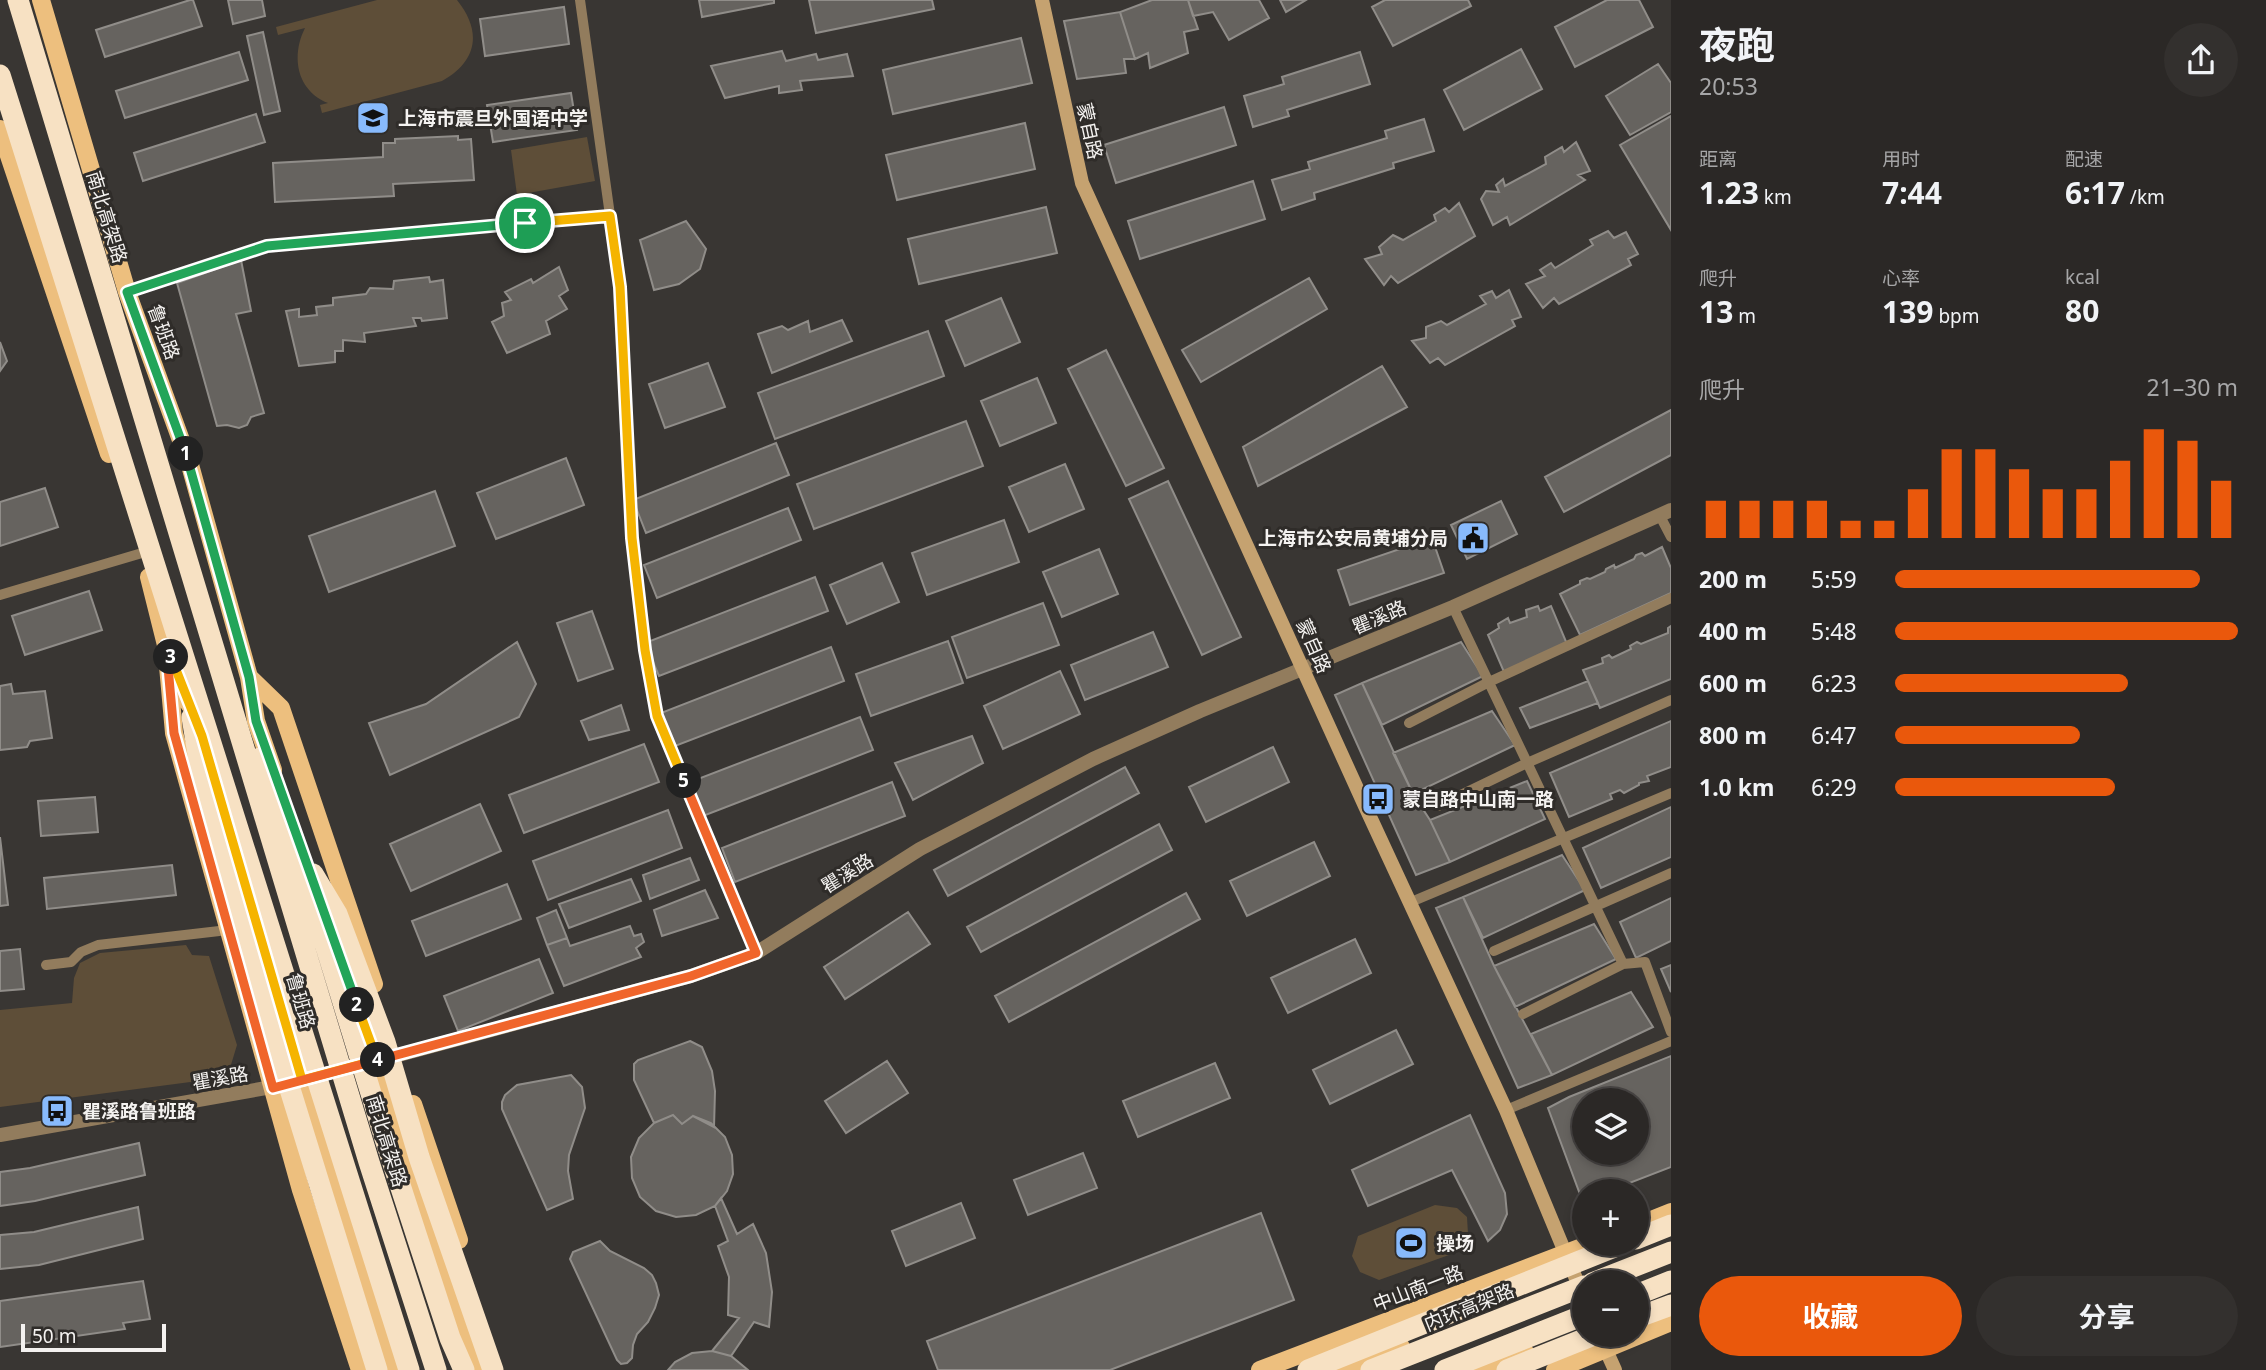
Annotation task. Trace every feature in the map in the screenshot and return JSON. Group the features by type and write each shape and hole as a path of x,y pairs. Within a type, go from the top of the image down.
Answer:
{"highway":[{"name":"南北高架路","path":"18,0 369,1162 436,1370"},
{"path":"0,75 172,638 409,1370"},
{"path":"207,622 295,846 385,1139 450,1338 464,1370"},
{"path":"172,638 242,931 377,1370"},
{"path":"295,846 337,914 385,1042 419,1157 493,1370"},
{"path":"1649,1234 1671,1225"},
{"name":"内环高架路","path":"1620,1270 1671,1252"},
{"path":"1308,1370 1592,1256"},
{"path":"1649,1290 1671,1281"},
{"name":"内环高架路","path":"1371,1370 1572,1288"},
{"path":"1649,1313 1671,1305"},
{"path":"1445,1370 1572,1320"},
{"path":"1507,1370 1578,1347"}],"main road":[{"name":"鲁班路","path":"41,0 127,292 190,465 249,677 256,721 377,1060 429,1235 480,1370"},
{"name":"鲁班路","path":"0,129 172,638 302,1080 391,1370"},
{"name":"鲁班路","path":"172,638 174,733 301,1189 360,1370"},
{"path":"249,677 281,708 501,1370"},
{"path":"1649,1221 1671,1212"},
{"path":"1611,1270 1671,1241"},
{"name":"中山南一路","path":"1260,1370 1572,1252"},
{"path":"1341,1370 1572,1287"},
{"path":"1649,1303 1671,1294"},
{"path":"1649,1328 1671,1322"},
{"path":"1479,1370 1572,1334"},
{"path":"1555,1370 1590,1347"}],"street":[{"name":"蒙自路","path":"1042,0 1082,183 1506,1110 1566,1254 1576,1270"},
{"name":"瞿溪路","path":"0,1135 273,1088 691,976 756,953 920,849 1081,765 1200,711 1453,607 1665,513"},
{"path":"1604,1347 1615,1370"}],"lane":[{"path":"580,0 620,287 632,538 645,650 657,716 756,953"},
{"path":"127,292 267,246 610,216"},
{"path":"1665,513 1671,537"},
{"path":"0,594 142,553"},
{"path":"1409,723 1489,682 1671,597"},
{"path":"1453,607 1623,964"},
{"path":"1438,806 1671,700"},
{"path":"1411,901 1671,793"},
{"path":"1494,951 1671,873"},
{"path":"46,965 71,962 81,952 98,946 229,930"},
{"path":"1522,1014 1623,964 1645,962 1671,1032"},
{"path":"1506,1110 1671,1041"}],"shaded area":[{"path":"377,0 457,0 465,12 473,34 469,55 454,73 442,81 322,113 320,105 328,103 309,90 299,71 298,50 305,28 278,35 276,27"},
{"path":"587,137 595,181 517,195 511,150"},
{"path":"186,945 192,955 209,956 237,1045 230,1068 198,1081 0,1107 0,1010 72,1003 74,978 80,963 100,953"},
{"name":"操场","path":"1435,1205 1457,1208 1467,1217 1468,1234 1463,1250 1379,1280 1360,1272 1352,1256 1358,1236"}],"building":[{"path":"193,0 202,26 105,57 96,30"},
{"path":"228,0 262,0 265,16 233,24"},
{"path":"699,0 774,0 774,3 702,17"},
{"path":"809,0 932,0 934,9 816,33"},
{"path":"1152,0 1188,0 1198,29 1184,32 1188,53 1150,68 1148,53 1135,59 1120,12"},
{"path":"1188,0 1259,0 1269,18 1229,40 1213,12 1193,16"},
{"path":"1280,0 1306,0 1286,12"},
{"path":"1385,0 1468,0 1471,6 1393,46 1372,7"},
{"path":"1607,0 1639,0 1653,27 1575,67 1555,27"},
{"path":"564,7 569,44 485,56 480,19"},
{"path":"1120,12 1135,59 1124,59 1126,73 1077,79 1064,21"},
{"path":"263,32 280,111 264,115 247,36"},
{"path":"1021,38 1032,83 893,114 883,70"},
{"path":"1521,49 1542,89 1464,130 1444,90"},
{"path":"782,51 786,61 816,54 818,60 847,54 853,76 800,81 802,90 779,93 779,86 725,98 711,66"},
{"path":"239,52 248,80 125,118 116,91"},
{"path":"1360,52 1370,84 1287,110 1289,116 1253,127 1244,96 1284,84 1282,77"},
{"path":"1658,64 1671,83 1671,112 1630,135 1606,96"},
{"path":"571,93 577,130 493,142 487,105"},
{"path":"1224,107 1236,145 1116,183 1104,145"},
{"path":"256,114 265,142 143,181 134,153"},
{"path":"1671,116 1671,230 1620,145"},
{"path":"1424,119 1434,151 1393,163 1394,168 1314,193 1315,199 1282,210 1272,180 1310,169 1308,162 1387,138 1385,131"},
{"path":"1025,123 1035,169 897,200 886,155"},
{"path":"458,136 458,140 471,139 474,180 393,184 394,196 275,202 273,163 383,157 383,143 395,143 395,139"},
{"path":"1576,142 1590,171 1578,175 1585,180 1510,225 1507,217 1493,225 1481,199 1486,191 1499,192 1496,185 1503,179 1505,186 1546,164 1545,157 1562,147 1564,152"},
{"path":"1253,181 1265,219 1140,259 1128,221"},
{"path":"1459,203 1475,236 1398,283 1391,276 1384,285 1365,259 1382,254 1379,247 1393,235 1403,240 1436,221 1434,215 1445,208 1449,212"},
{"path":"1046,207 1057,253 919,284 908,239"},
{"path":"686,221 706,249 700,269 679,284 654,290 640,240"},
{"path":"1608,231 1614,238 1626,232 1638,254 1628,259 1631,265 1559,304 1554,298 1543,308 1526,284 1545,276 1540,270 1551,263 1555,268 1593,245 1590,240"},
{"path":"241,260 251,311 236,314 264,413 251,417 247,425 239,428 217,426 177,283"},
{"path":"559,267 568,290 559,296 567,309 546,321 550,334 507,353 492,322 504,316 502,303 511,300 505,292 531,279 533,283"},
{"path":"429,277 430,282 443,280 447,318 422,321 421,318 413,318 416,326 364,333 365,342 343,340 343,351 335,351 335,362 299,366 286,311 299,309 299,317 317,315 316,307 333,305 333,298 366,294 370,288 393,289 394,281"},
{"path":"1309,278 1327,309 1201,382 1182,350"},
{"path":"1509,290 1521,317 1512,320 1515,326 1445,365 1438,358 1430,363 1412,341 1426,338 1426,327 1441,321 1447,325 1486,304 1480,296 1492,291 1496,298"},
{"path":"1001,298 1020,342 965,366 946,321"},
{"path":"842,320 852,341 772,373 758,334 782,326 788,330 808,321 810,332"},
{"path":"928,331 944,376 775,439 758,393"},
{"path":"0,342 7,361 0,371"},
{"path":"1106,350 1164,468 1126,486 1068,369"},
{"path":"708,363 725,407 665,428 649,384"},
{"path":"1382,366 1407,407 1258,486 1243,447"},
{"path":"1037,378 1056,423 1000,446 981,401"},
{"path":"1671,410 1671,455 1564,512 1545,477"},
{"path":"966,421 983,466 814,529 797,484"},
{"path":"776,443 789,475 646,533 633,500"},
{"path":"566,458 584,505 496,539 477,493"},
{"path":"1065,464 1084,509 1029,532 1009,487"},
{"path":"1168,481 1241,637 1202,655 1129,499"},
{"path":"45,488 58,527 0,546 0,502"},
{"path":"435,491 455,546 329,592 309,536"},
{"path":"1501,501 1517,534 1467,559 1451,525"},
{"path":"788,508 801,540 657,598 644,565"},
{"path":"1004,520 1019,562 927,595 912,553"},
{"path":"1432,538 1444,573 1350,605 1338,570"},
{"path":"1662,547 1671,568 1671,593 1580,635 1560,594 1614,565 1615,568 1634,559 1636,555 1642,553 1645,556"},
{"path":"1099,549 1118,594 1062,617 1043,572"},
{"path":"882,563 899,602 847,624 830,585"},
{"path":"815,577 828,611 659,676 645,643"},
{"path":"89,591 102,630 25,655 12,616"},
{"path":"1043,603 1059,645 967,678 952,637"},
{"path":"1538,606 1540,611 1551,606 1567,644 1504,672 1488,635 1508,618 1510,623 1527,617 1526,610"},
{"path":"592,611 613,669 578,681 557,623"},
{"path":"1671,626 1671,679 1600,708 1583,670 1603,663 1602,658 1609,655 1612,658 1631,649 1630,646 1637,642 1641,644 1668,633"},
{"path":"1153,632 1168,667 1085,700 1071,665"},
{"path":"948,641 963,683 871,716 856,674"},
{"path":"517,642 536,684 519,717 390,775 369,723 426,704"},
{"path":"1461,642 1483,676 1382,725 1362,683"},
{"path":"831,647 844,681 675,746 661,713"},
{"path":"1060,671 1080,714 1003,749 984,706"},
{"path":"1588,681 1598,703 1530,728 1520,708"},
{"path":"1362,683 1413,794 1430,820 1450,862 1416,875 1335,695"},
{"path":"11,684 13,694 45,691 52,738 30,741 27,747 0,750 0,686"},
{"path":"621,705 629,730 589,740 581,721"},
{"path":"1492,711 1515,745 1413,794 1393,753"},
{"path":"860,717 873,750 703,816 690,782"},
{"path":"1671,721 1671,767 1647,776 1649,781 1639,783 1624,793 1620,790 1610,794 1612,799 1569,817 1550,773"},
{"path":"972,736 983,763 913,800 895,763"},
{"path":"644,744 659,782 524,833 509,795"},
{"path":"1273,747 1289,782 1206,822 1189,787"},
{"path":"1125,767 1139,793 948,896 934,870"},
{"path":"1527,781 1545,819 1450,862 1430,820"},
{"path":"892,782 905,816 735,882 722,848"},
{"path":"95,797 98,832 41,836 38,801"},
{"path":"480,804 501,851 411,891 390,844"},
{"path":"1671,807 1671,857 1601,888 1583,848"},
{"path":"668,810 682,848 548,900 533,861"},
{"path":"1159,824 1172,850 981,952 967,927"},
{"path":"0,837 8,905 0,906"},
{"path":"1314,842 1330,876 1247,916 1230,881"},
{"path":"1562,855 1585,890 1483,938 1463,897"},
{"path":"690,858 699,880 650,899 643,875"},
{"path":"172,865 176,895 47,909 44,878"},
{"path":"631,879 641,901 569,928 559,904"},
{"path":"507,884 521,919 426,956 412,921"},
{"path":"705,890 718,918 662,936 654,910"},
{"path":"1186,893 1200,919 1009,1022 995,996"},
{"path":"1463,897 1494,966 1552,1075 1518,1088 1436,908"},
{"path":"1671,898 1671,941 1636,958 1620,922"},
{"path":"556,910 567,938 547,945 537,918"},
{"path":"908,912 930,944 845,999 824,967"},
{"path":"1594,924 1616,959 1515,1007 1494,966"},
{"path":"630,926 634,936 641,934 644,942 636,948 641,957 564,986 547,945 567,938 570,946"},
{"path":"1355,939 1371,973 1288,1013 1271,978"},
{"path":"20,949 24,989 0,991 0,951"},
{"path":"539,959 553,993 458,1031 444,996"},
{"path":"1671,965 1671,992 1661,969"},
{"path":"1631,992 1653,1027 1552,1075 1531,1034"},
{"path":"1396,1030 1413,1064 1330,1104 1313,1070"},
{"path":"690,1041 702,1047 712,1071 715,1091 714,1127 693,1116 682,1124 673,1115 654,1123 634,1080 634,1064 638,1060"},
{"path":"1671,1056 1671,1167 1640,1179 1574,1179 1548,1108 1572,1096 1572,1165 1649,1165 1649,1088 1591,1088"},
{"path":"887,1061 908,1093 846,1133 825,1101"},
{"path":"1215,1063 1230,1098 1138,1137 1123,1101"},
{"path":"571,1075 582,1087 585,1108 569,1155 568,1171 573,1199 547,1210 502,1109 502,1102 505,1095 517,1085"},
{"path":"673,1115 682,1124 693,1116 711,1123 725,1137 732,1155 733,1174 727,1191 715,1206 696,1215 676,1217 656,1211 640,1197 632,1178 631,1157 639,1138 654,1123"},
{"path":"1470,1115 1505,1193 1507,1214 1500,1230 1488,1241 1452,1170 1368,1206 1352,1170"},
{"path":"139,1143 145,1175 35,1201 0,1206 0,1172 30,1168"},
{"path":"1083,1153 1097,1188 1028,1215 1014,1180"},
{"path":"721,1198 737,1234 753,1224 766,1253 772,1292 769,1327 754,1322 731,1356 712,1351 739,1318 728,1315 729,1277 718,1246 728,1241 715,1206"},
{"path":"961,1203 975,1238 906,1266 892,1231"},
{"path":"138,1207 143,1239 39,1265 0,1269 0,1235 34,1232"},
{"path":"1261,1213 1294,1300 1110,1370 938,1370 927,1341"},
{"path":"600,1241 610,1251 644,1268 652,1275 659,1295 648,1322 637,1334 632,1358 627,1363 621,1364 617,1360 570,1259 573,1252"},
{"path":"143,1281 150,1319 123,1323 125,1329 0,1347 0,1301"},
{"path":"712,1351 731,1356 748,1370 668,1370 675,1362 692,1353"}],"place":[{"name":"上海市震旦外国语中学","path":"373,118"},
{"name":"上海市公安局黄埔分局","path":"1473,538"},
{"name":"蒙自路中山南一路","path":"1378,799"},
{"name":"瞿溪路鲁班路","path":"57,1111"},
{"name":"操场","path":"1411,1243"}],"route":[{"path":"610,216 620,287 632,538 645,650 657,716 756,953 691,976 273,1088 174,733 166,645 202,736 302,1080 377,1060 256,721 249,677 190,465 127,292 267,246 525,223 610,216"}]}
